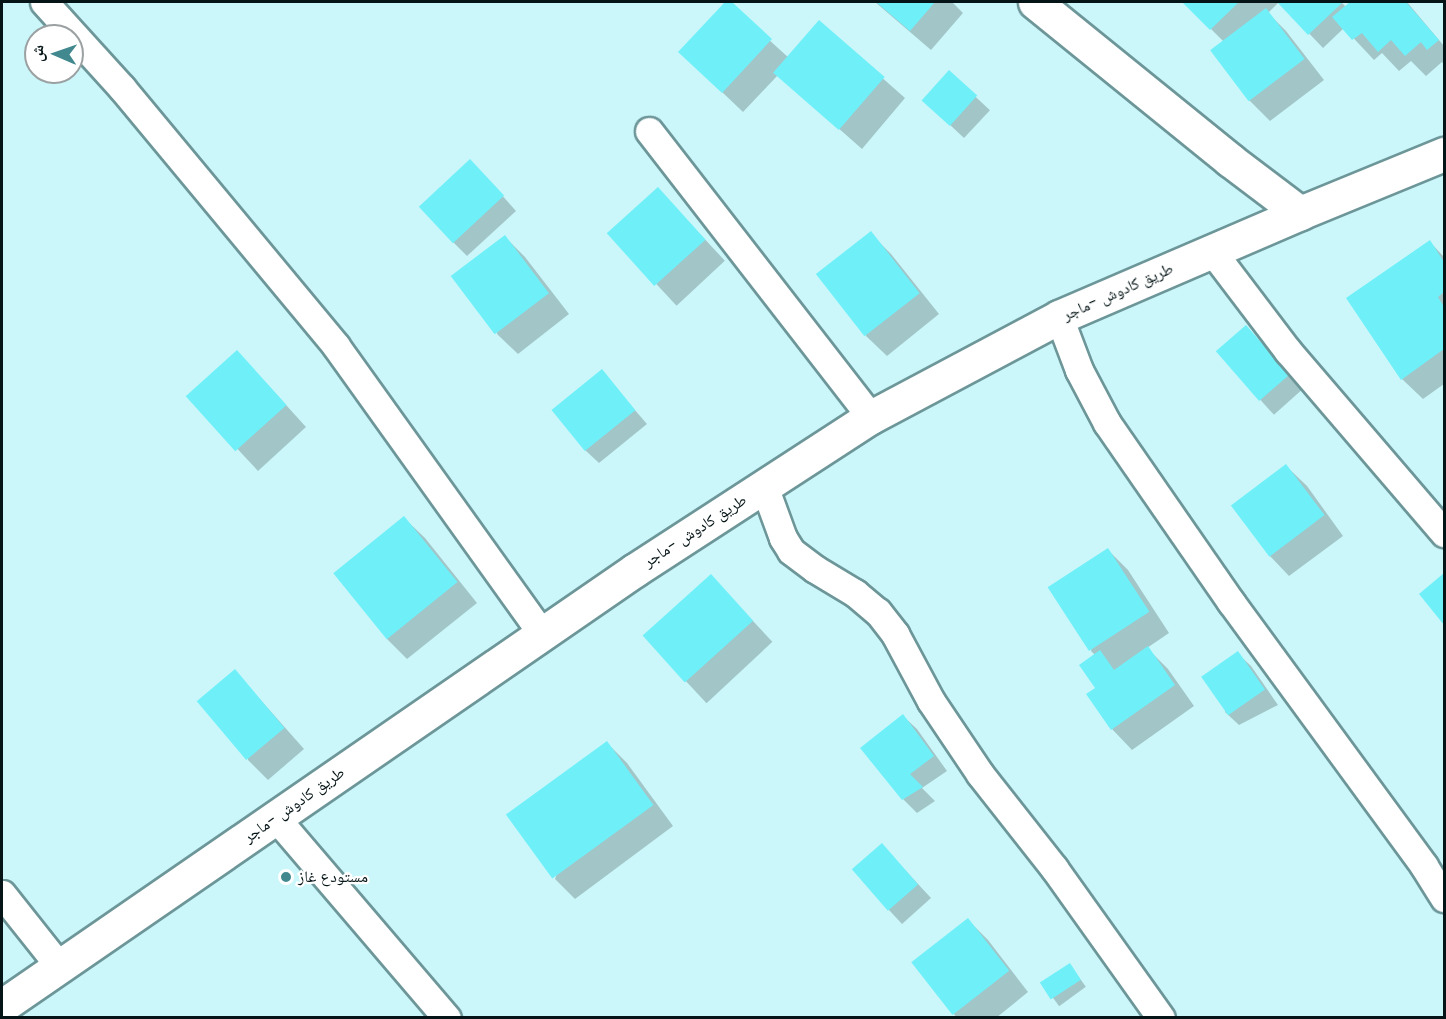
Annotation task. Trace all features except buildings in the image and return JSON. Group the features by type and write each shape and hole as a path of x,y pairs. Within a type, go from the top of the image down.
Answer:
{"main road":[{"path":"1035,2 1230,160 1300,213"},
{"name":"طريق كادوش -ماجر","path":"2,1006 542,634 871,417 1059,317 1300,213 1444,154"}],"street":[{"path":"44,2 122,88 336,346 542,634"},
{"path":"649,131 871,417"},
{"path":"1212,251 1287,351 1444,533"},
{"path":"1059,317 1079,370 1107,423 1231,602 1424,866 1444,898"},
{"path":"764,486 783,538 791,551 815,570 855,593 878,612 895,634 931,702 980,774 1054,868 1161,1017"},
{"path":"276,818 447,1017"},
{"path":"2,894 60,967"}],"place":[{"name":"مستودع غاز","path":"286,877"}]}
